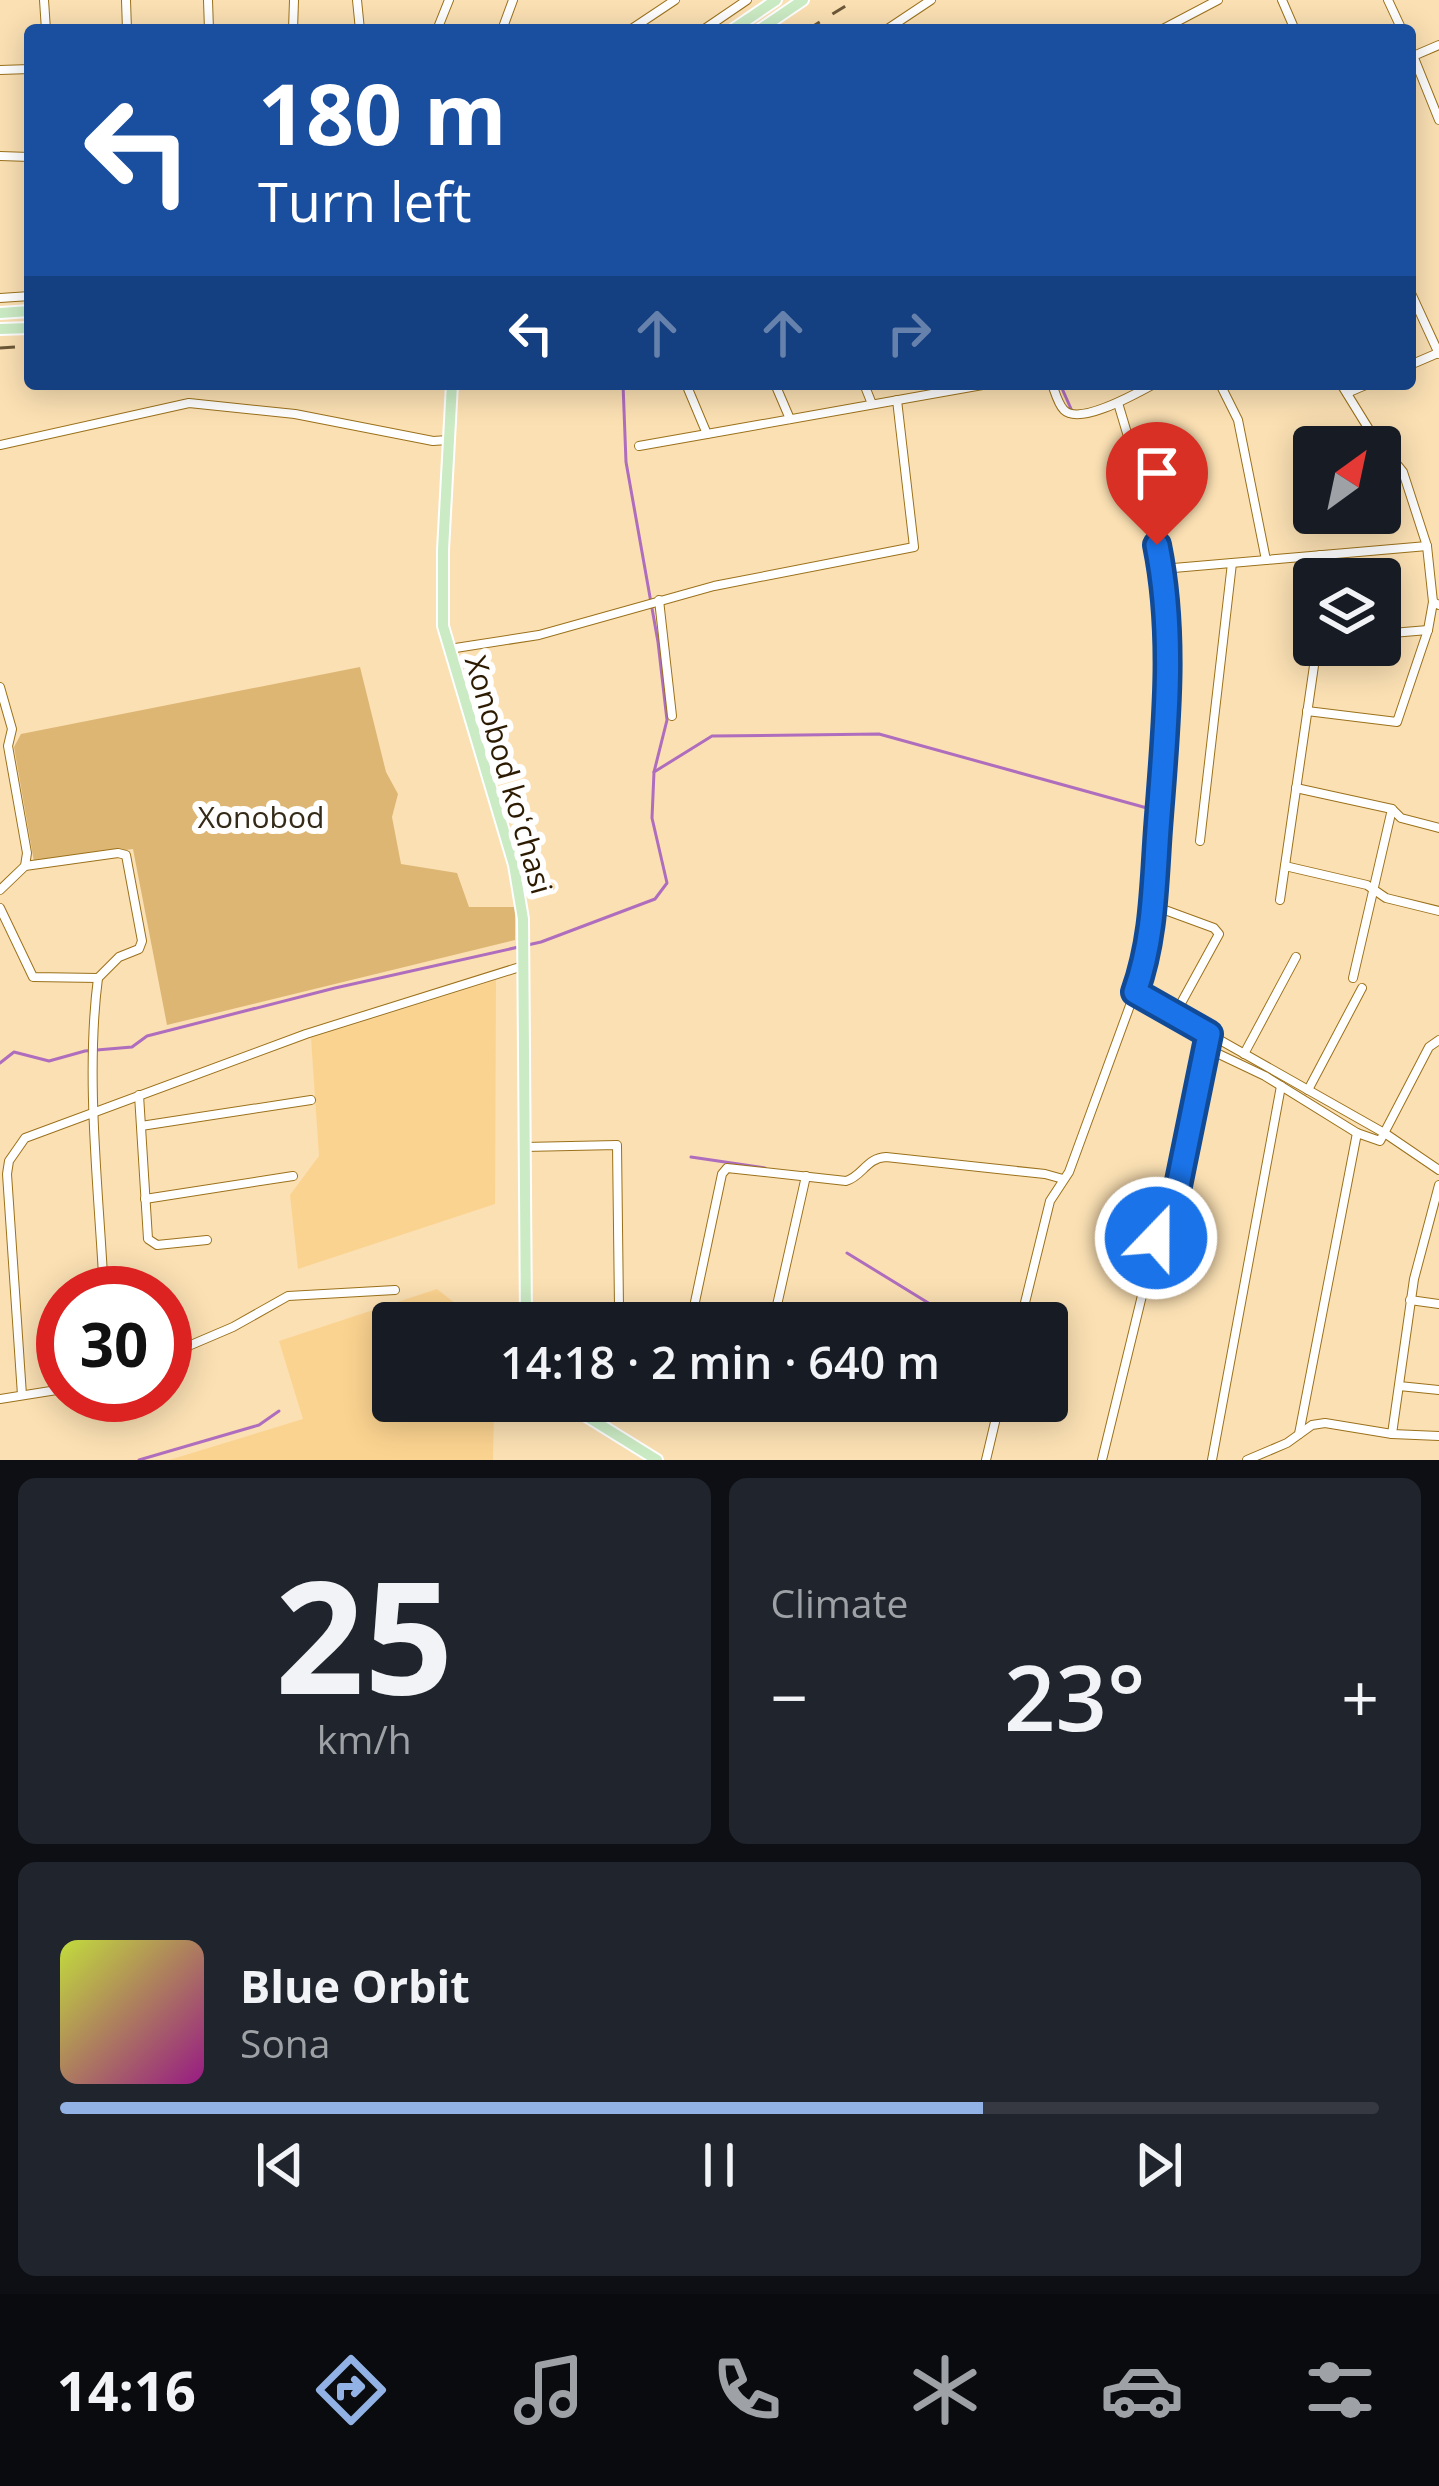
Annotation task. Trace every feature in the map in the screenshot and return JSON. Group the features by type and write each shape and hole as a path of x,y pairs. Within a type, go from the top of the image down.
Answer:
{"main road":[{"path":"742,24 776,0"},
{"path":"768,24 803,0"},
{"name":"Xonobod koʻchasi","path":"452,390 442,598 448,650 514,866 524,946 526,1302"},
{"path":"596,1422 657,1460"}],"street":[{"path":"712,24 747,0"},
{"path":"895,24 931,0"},
{"path":"1172,24 1218,0"},
{"path":"638,24 669,1"},
{"path":"1416,66 1439,120"},
{"path":"1416,304 1439,353"},
{"path":"689,390 707,434"},
{"path":"778,390 790,419"},
{"path":"866,390 872,404"},
{"path":"640,446 939,390"},
{"path":"1054,390 1070,415 1118,403 1143,390"},
{"path":"1133,390 1135,394"},
{"path":"1223,390 1238,420 1266,560"},
{"path":"1306,711 1396,722 1436,603 1427,546 1403,472 1345,390"},
{"path":"1347,393 1354,390"},
{"path":"448,650 544,633 658,600 914,548 897,400"},
{"path":"0,445 189,403 295,414 448,440"},
{"path":"1025,1302 1050,1202 1069,1172 1146,960 1154,906 1167,618 1142,476 1118,403"},
{"path":"1162,569 1427,546"},
{"path":"1200,841 1232,563"},
{"path":"658,600 673,716"},
{"path":"1401,632 1428,630"},
{"path":"1280,900 1314,666"},
{"path":"0,686 12,729 8,746 26,840 25,866"},
{"path":"1296,788 1392,809 1401,818 1439,828"},
{"path":"1353,978 1392,809"},
{"path":"0,890 25,866 127,855 140,946 119,957 98,978 94,1010 103,1266"},
{"path":"1285,866 1376,888 1386,898 1439,911"},
{"path":"1154,906 1219,934 1174,1016"},
{"path":"0,908 33,977 98,978"},
{"path":"1244,1054 1296,957"},
{"path":"22,1395 5,1202 9,1160 25,1138 347,1020 524,966"},
{"path":"1308,1090 1362,988"},
{"path":"1135,992 1386,1134 1439,1170"},
{"path":"1102,1460 1156,1238 1171,1220 1209,1034"},
{"path":"1206,1048 1281,1086 1357,1133 1380,1141 1429,1047 1439,1040"},
{"path":"1212,1460 1281,1086"},
{"path":"139,1095 148,1239 153,1245 207,1240"},
{"path":"141,1126 311,1100"},
{"path":"1299,1433 1357,1133"},
{"path":"524,1147 617,1144 619,1302"},
{"path":"695,1302 724,1171 731,1167 849,1180 872,1160 886,1156 1063,1179"},
{"path":"146,1198 292,1176"},
{"path":"778,1302 806,1176"},
{"path":"1392,1434 1410,1300 1439,1185"},
{"path":"192,1344 288,1296 395,1290"},
{"path":"1410,1300 1439,1304"},
{"path":"1399,1386 1439,1390"},
{"path":"0,1399 36,1393"},
{"path":"986,1460 995,1422"},
{"path":"1247,1460 1287,1443 1312,1425 1325,1423 1439,1436"}],"shaded area":[{"path":"496,980 495,1204 298,1269 290,1195 319,1156 311,1038"},
{"path":"437,1289 453,1302 398,1302"},
{"path":"372,1310 372,1422 494,1422 493,1460 169,1460 303,1419 279,1341"}],"green space":[{"name":"Xonobod","path":"360,667 386,772 398,794 392,817 401,864 457,873 469,907 515,907 515,940 167,1025 133,849 34,862 14,747 21,734"}],"waterway":[{"path":"623,390 626,462 667,720 654,772"},
{"path":"1063,390 1072,411"},
{"path":"0,1063 14,1052 49,1061 85,1051 132,1047 147,1036 541,942 655,899 667,883 652,818 654,772 712,736 879,734 1147,808"},
{"path":"691,1157 765,1168"},
{"path":"847,1253 927,1302"},
{"path":"139,1460 259,1425 279,1411"}],"railway":[{"path":"817,24 855,0"},
{"path":"0,348 24,346"}],"route":[{"path":"1156,1238 1171,1220 1209,1034 1135,992 1146,960 1154,906 1164,738 1167,618 1157,545"}]}
